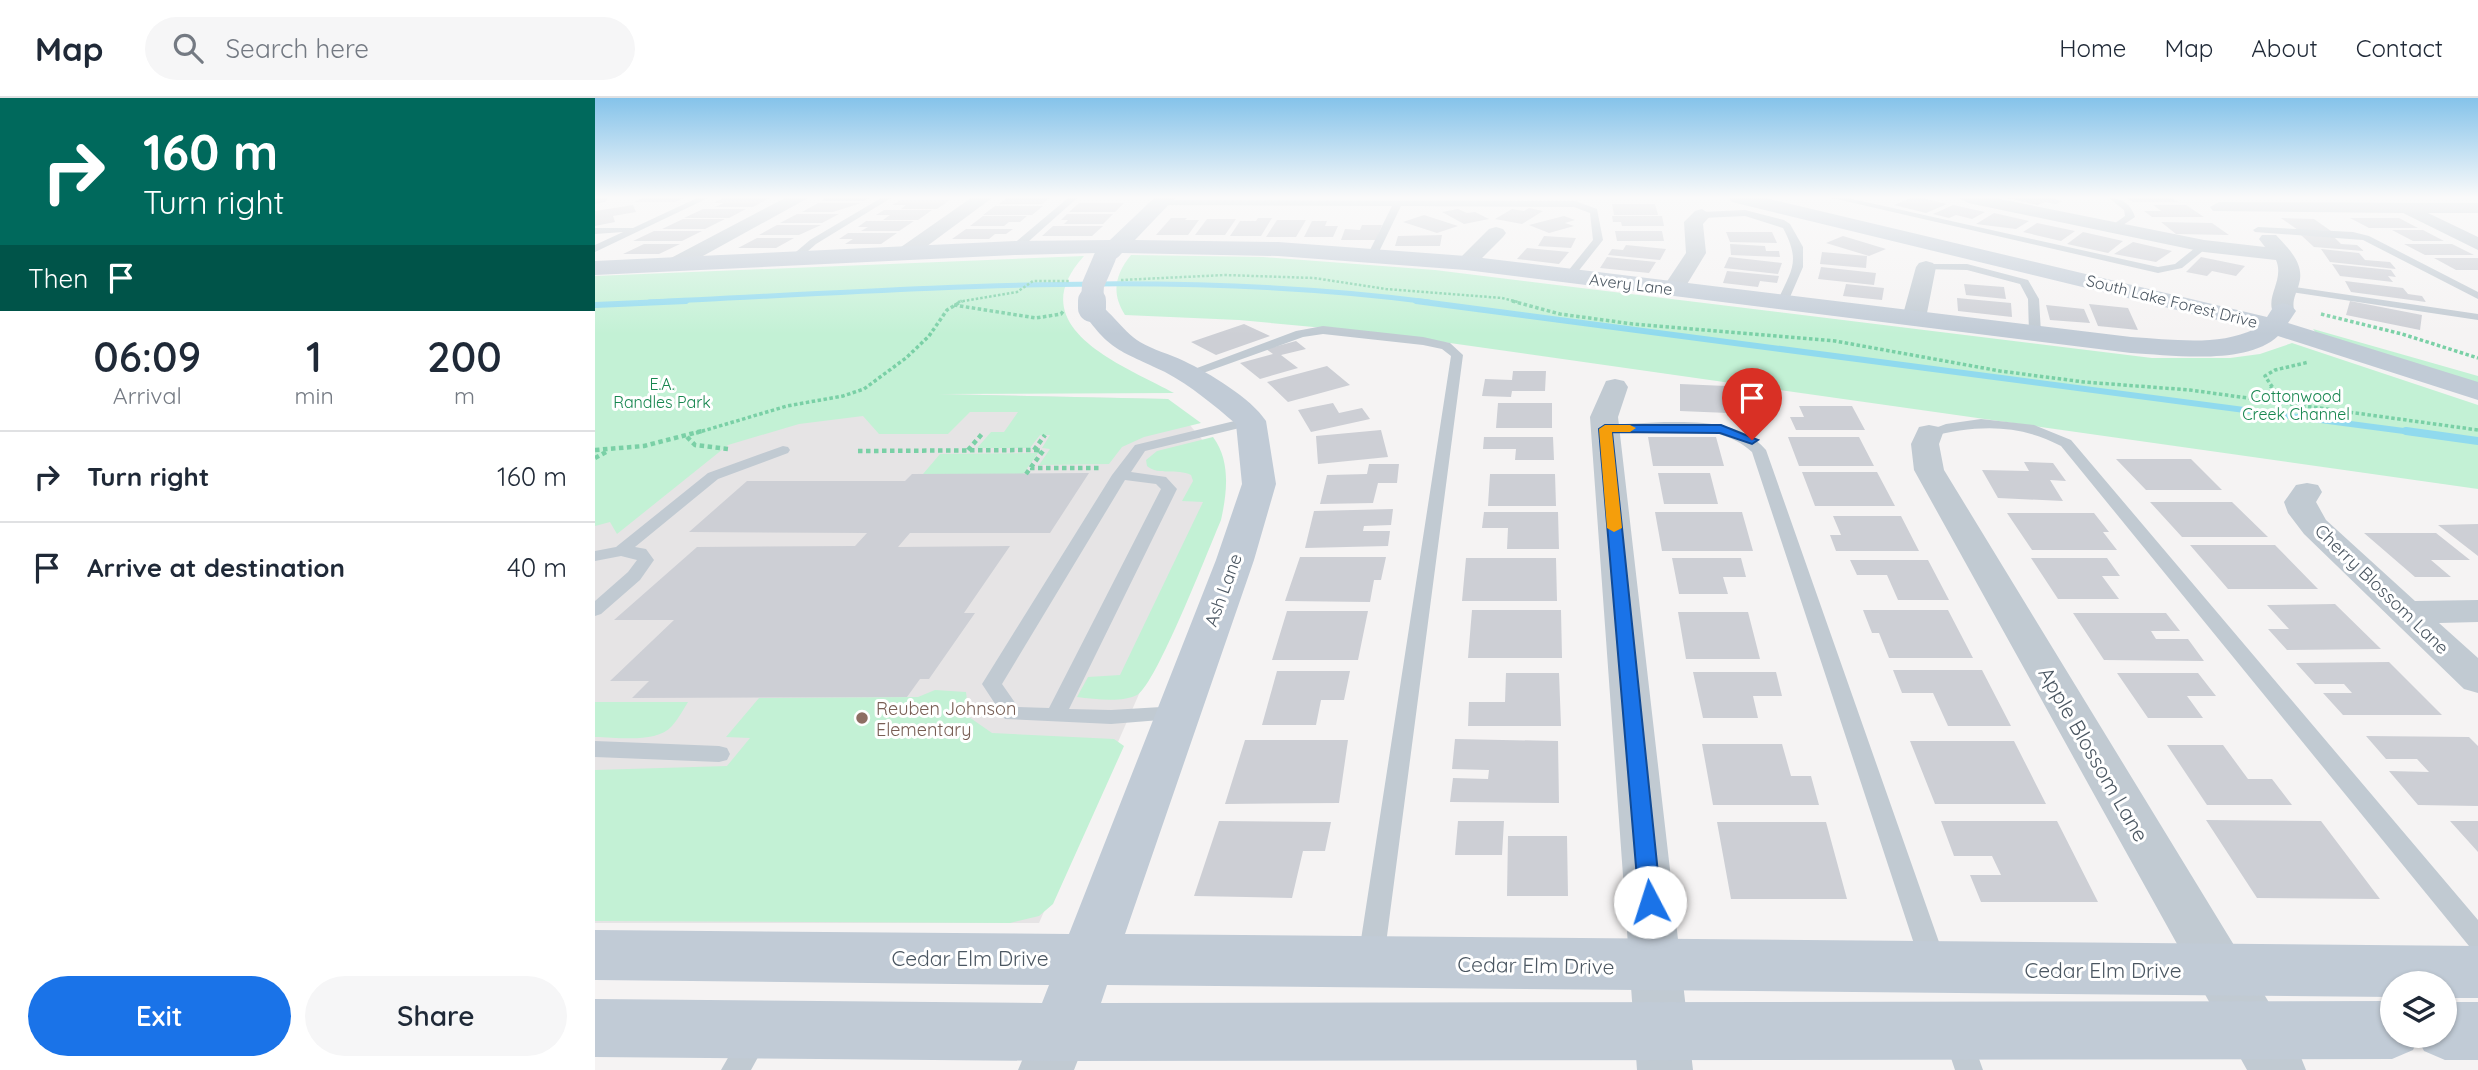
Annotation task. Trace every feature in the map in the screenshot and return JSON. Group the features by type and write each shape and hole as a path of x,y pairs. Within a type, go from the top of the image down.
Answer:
{"street":[{"path":"676,263 713,243"},
{"path":"908,251 919,243"},
{"path":"1125,243 1094,279 1111,332 1132,348 1187,374 1216,392 1251,421"},
{"path":"1466,263 1486,243"},
{"path":"1673,289 1696,253 1695,243"},
{"name":"South Lake Forest Drive","path":"1934,243 2125,288 2282,308 2374,356 2478,391"},
{"name":"South Lake Forest Drive","path":"1998,243 2282,308 2364,330 2478,366"},
{"path":"2191,243 2283,255"},
{"path":"2271,243 2290,267 2292,282 2282,308"},
{"name":"Avery Lane","path":"595,268 1015,248 1094,279 1266,249 1466,263 2131,345 2205,347 2229,345 2263,335 2282,308"},
{"path":"1914,318 1926,267"},
{"path":"1615,387 1604,417 1664,1050"},
{"name":"Ash Lane","path":"1053,1051 1235,560 1259,484 1251,421"},
{"name":"Apple Blossom Lane","path":"1929,433 1925,444 1929,470 2266,1049"},
{"name":"Cherry Blossom Lane","path":"2307,492 2301,502 2304,513 2315,527 2478,680"},
{"path":"2405,612 2478,611"},
{"name":"Cedar Elm Drive","path":"595,956 2478,972"},
{"path":"595,1028 748,1049 1053,1051 2266,1049 2380,1032"},
{"path":"2457,1031 2478,1031"}],"lane":[{"path":"795,257 811,243"},
{"path":"1015,248 1020,243"},
{"path":"1372,256 1378,243"},
{"path":"1569,276 1595,243"},
{"path":"1783,302 1798,267 1796,243"},
{"path":"2039,243 2158,270 2178,266 2204,246"},
{"path":"2375,243 2478,296"},
{"path":"1926,267 1967,267 2024,282 2031,288 2035,333"},
{"path":"2282,308 2478,317"},
{"path":"1187,374 1300,334 1323,330 1423,341 1446,346 1457,355 1371,962"},
{"path":"1179,713 1111,717 1012,714 992,684 1120,475 1140,448 1251,421"},
{"path":"1929,433 1967,424 2002,424 2045,433 2071,446 2478,938"},
{"path":"1605,429 1721,429 1745,436 1759,450 1935,968"},
{"path":"621,551 713,476 783,450"},
{"path":"1056,715 1169,489 1161,480 1120,475"},
{"path":"595,556 621,551 640,552 646,559 634,576 595,610"},
{"path":"595,749 719,754"}],"path":[{"path":"595,450 622,450 686,437 787,406 866,388 933,332 946,310 964,299 1028,287 1033,281 1225,275 1314,278 1386,289 1502,298 1560,314 1633,324 1835,341 2000,371 2084,382 2190,390 2478,430"},
{"path":"953,304 1036,318 1061,314 1094,279"},
{"path":"2282,308 2402,334 2478,358"},
{"path":"2310,407 2271,387 2265,376 2274,370 2321,360"},
{"path":"2258,400 2270,393 2271,387"},
{"path":"967,451 982,434"},
{"path":"1034,450 1045,435"},
{"path":"686,437 695,445 728,449"},
{"path":"595,458 608,450"},
{"path":"858,451 1043,451 1026,474"},
{"path":"1030,468 1103,468"}],"shaded area":[{"name":"Reuben Johnson Elementary","path":"890,393 1168,399 1215,455 1218,513 1039,923 595,923 595,482"}],"green space":[{"name":"Cottonwood Creek Channel","path":"1131,255 1263,257 1435,270 2152,358 2230,358 2260,354 2292,343 2478,405 2478,489 1379,333 1239,320 1125,315 1118,299 1117,284 1121,270"},
{"name":"E.A. Randles Park","path":"1084,256 1067,281 1063,303 1070,323 1085,341 1106,356 1174,393 938,394 1168,399 1201,423 1144,437 1122,447 1109,464 1039,465 1050,449 1042,448 1050,435 1040,435 1030,448 977,448 991,432 1004,432 1018,412 970,412 948,434 879,434 863,416 799,424 728,445 617,534 610,522 595,526 595,276"},
{"path":"2313,329 2478,376 2478,387 2316,333"},
{"path":"1213,437 1223,456 1226,477 1221,520 1182,614 1156,667 1146,686 1137,695 1108,700 1077,697 1088,677 1120,675 1203,502 1182,501 1193,481 1191,475 1152,469 1147,466 1146,460 1157,451"},
{"path":"1038,453 1023,474 923,474 940,454"},
{"path":"935,690 966,692 969,717 992,733 1114,739 1124,746 1053,904 1039,916 1010,923 595,921 595,770 727,766 750,738 726,737 759,698 918,697"},
{"path":"595,702 688,702 665,732 646,737 625,738 595,737"}],"building":[{"path":"747,243 784,243 776,248 738,248"},
{"path":"1396,243 1440,243 1440,246 1395,246"},
{"path":"1540,243 1573,243 1571,248 1538,246"},
{"path":"1827,243 1867,243 1886,249 1869,256"},
{"path":"2068,243 2120,243 2108,253"},
{"path":"2131,243 2172,251 2156,262 2114,254"},
{"path":"2310,243 2340,243 2357,245 2364,251 2314,247"},
{"path":"644,244 680,244 659,254 623,254"},
{"path":"1730,244 1765,246 1766,251 1779,251 1780,257 1731,255"},
{"path":"2404,244 2452,244 2474,255 2425,255"},
{"path":"1626,245 1666,249 1660,260 1608,255 1612,249 1623,250"},
{"path":"1527,248 1569,252 1559,264 1517,259"},
{"path":"2321,249 2359,253 2365,260 2390,262 2396,269 2330,262"},
{"path":"1822,252 1867,256 1866,268 1820,264"},
{"path":"1607,257 1656,262 1649,273 1600,268"},
{"path":"1729,257 1782,263 1778,274 1724,268"},
{"path":"2201,257 2245,266 2236,276 2212,271 2207,276 2186,272"},
{"path":"2434,258 2478,258 2478,270 2456,270"},
{"path":"2332,264 2391,270 2396,277 2388,276 2393,282 2340,276"},
{"path":"1821,267 1876,273 1874,285 1818,279"},
{"path":"1727,271 1779,276 1777,283 1760,281 1758,287 1723,283"},
{"path":"2345,281 2403,288 2408,294 2422,296 2426,302 2351,292"},
{"path":"1846,284 1884,288 1882,300 1843,296"},
{"path":"1964,284 2004,287 2006,299 1966,295"},
{"path":"1957,298 2011,303 2012,317 1958,311"},
{"path":"2350,301 2422,315 2420,330 2346,315"},
{"path":"2089,304 2128,308 2138,330 2098,326"},
{"path":"2046,305 2084,309 2090,323 2050,320"},
{"path":"1244,324 1270,336 1216,355 1191,342"},
{"path":"1296,341 1306,349 1281,355 1298,368 1260,379 1240,363 1273,354 1266,349"},
{"path":"1327,366 1350,385 1288,402 1267,382"},
{"path":"1513,371 1546,371 1545,391 1512,391 1511,397 1482,396 1485,379 1512,380"},
{"path":"1680,384 1726,386 1728,413 1680,411"},
{"path":"1333,403 1339,413 1362,408 1370,419 1311,432 1298,410"},
{"path":"1498,403 1552,403 1552,428 1496,428"},
{"path":"1799,406 1852,406 1865,430 1796,430 1790,417 1804,417"},
{"path":"1381,430 1388,457 1318,464 1316,436"},
{"path":"1484,437 1553,437 1554,460 1515,460 1516,449 1483,449"},
{"path":"1648,437 1716,437 1724,466 1653,466"},
{"path":"1788,437 1859,437 1874,466 1799,466"},
{"path":"2116,459 2191,459 2222,490 2146,490"},
{"path":"2024,462 2053,463 2066,481 2050,480 2063,501 1998,498 1982,470 2029,471"},
{"path":"1369,464 1399,464 1397,483 1378,483 1373,503 1320,504 1327,475 1367,474"},
{"path":"1802,472 1877,472 1895,506 1815,506"},
{"path":"1089,473 1050,533 910,533 898,547 1010,546 964,613 975,613 929,679 920,679 907,697 632,698 649,681 610,681 674,620 614,620 697,547 855,546 867,533 689,532 747,481 905,481 912,474"},
{"path":"1658,473 1710,473 1718,504 1664,504"},
{"path":"1490,474 1555,474 1556,506 1488,506"},
{"path":"2150,502 2232,502 2268,537 2182,537"},
{"path":"1393,509 1391,525 1364,526 1363,531 1390,531 1388,546 1305,548 1314,511"},
{"path":"1484,512 1558,512 1559,549 1507,549 1508,528 1482,528"},
{"path":"1655,512 1742,512 1753,551 1662,551"},
{"path":"2007,513 2094,513 2109,532 2103,532 2117,550 2032,550"},
{"path":"1833,516 1901,516 1919,551 1836,551 1830,535 1841,535"},
{"path":"2478,524 2478,556 2438,525"},
{"path":"2364,533 2436,533 2470,560 2431,560 2451,577 2415,577"},
{"path":"2190,545 2275,545 2318,589 2228,589"},
{"path":"1300,557 1386,557 1381,580 1374,580 1370,602 1285,601"},
{"path":"1466,558 1556,558 1557,601 1462,601"},
{"path":"1672,558 1741,558 1746,577 1723,577 1728,594 1679,594"},
{"path":"2031,558 2107,558 2120,576 2102,576 2119,599 2058,599"},
{"path":"1850,560 1928,560 1949,600 1898,600 1887,575 1857,575"},
{"path":"2335,604 2381,649 2287,650 2268,629 2289,629 2267,605"},
{"path":"1472,610 1561,610 1562,658 1468,658"},
{"path":"1863,610 1948,610 1973,658 1889,658 1879,633 1872,633"},
{"path":"1287,611 1368,611 1358,660 1272,660"},
{"path":"1678,612 1748,612 1760,659 1686,659"},
{"path":"2073,613 2166,613 2180,631 2151,631 2156,639 2188,639 2204,661 2104,660"},
{"path":"2389,662 2442,715 2343,715 2323,693 2352,693 2344,684 2315,684 2296,663"},
{"path":"1893,670 1982,670 2011,726 1948,726 1933,693 1902,693"},
{"path":"1277,671 1350,671 1344,700 1321,700 1316,725 1262,725"},
{"path":"1693,672 1776,672 1782,696 1753,696 1758,718 1703,718"},
{"path":"1506,673 1559,673 1561,726 1468,726 1469,702 1505,702"},
{"path":"2117,673 2198,673 2216,696 2187,696 2203,718 2148,718"},
{"path":"2366,736 2469,737 2478,746 2478,806 2418,805 2389,771 2429,772 2417,759 2386,759"},
{"path":"1455,739 1558,741 1559,803 1450,802 1453,778 1488,779 1489,770 1452,769"},
{"path":"1245,740 1348,740 1339,803 1225,804"},
{"path":"1910,741 2014,741 2046,804 1935,804"},
{"path":"1702,744 1782,744 1791,776 1811,776 1819,805 1713,805"},
{"path":"2167,745 2223,745 2248,779 2272,779 2292,805 2207,805"},
{"path":"2206,820 2321,821 2380,899 2257,898"},
{"path":"1219,821 1331,822 1325,851 1303,851 1292,898 1194,896"},
{"path":"1458,821 1504,821 1502,855 1455,855"},
{"path":"1941,821 2057,821 2098,902 1981,902 1970,875 2001,875 1992,856 1954,856"},
{"path":"2450,821 2478,821 2478,852"},
{"path":"1717,822 1826,822 1847,899 1731,899"},
{"path":"1508,836 1567,836 1568,896 1507,896"}],"waterway":[{"path":"649,302 941,288 1137,284 1332,292 1429,302"},
{"path":"595,305 686,301"},
{"path":"1416,301 2419,433"},
{"path":"2406,431 2478,441"}],"slow traffic":[{"path":"1614,528 1605,429 1630,428"}],"place":[{"name":"Reuben Johnson Elementary","path":"862,718"}],"route":[{"path":"1650,902 1605,429 1721,429 1752,440"}]}
